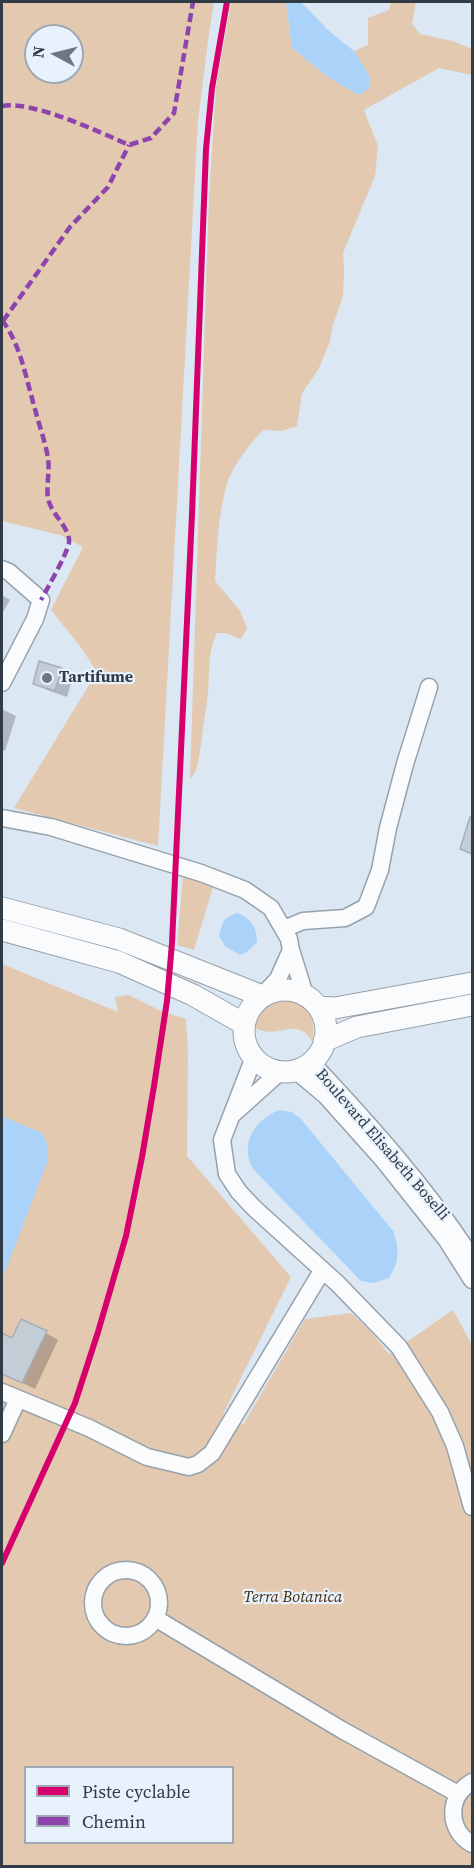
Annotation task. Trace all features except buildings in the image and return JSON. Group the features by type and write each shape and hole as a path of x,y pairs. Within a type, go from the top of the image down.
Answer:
{"main road":[{"path":"2,908 119,939 262,996"},
{"path":"2,930 119,962 182,990 244,1024"},
{"path":"312,1001 325,1022 326,1029 319,1053 296,1068 266,1067 254,1057 244,1040 244,1024 250,1008 262,996 272,992 284,989 295,991 312,1001 335,1008 472,983"},
{"path":"324,1041 357,1027 472,1005"}],"street":[{"path":"2,568 41,600 35,619 2,683"},
{"path":"284,929 303,921 345,918 366,907 380,870 387,828 429,687"},
{"path":"2,818 51,827 201,873 245,890 271,908 284,929 312,1001"},
{"path":"262,996 278,979 291,950"},
{"path":"254,1057 222,1140 227,1174 247,1200 338,1284 399,1347 440,1412 455,1446 472,1507"},
{"path":"230,1118 296,1068 326,1095 384,1161 446,1239 472,1280"},
{"name":"Boulevard Elisabeth Boselli","path":"296,1068 343,1096 424,1189 472,1258"},
{"path":"2,1392 89,1428 147,1457 189,1467 198,1464 206,1460 217,1445 322,1271"},
{"path":"2,1434 18,1399"},
{"path":"155,1618 342,1730 458,1794"},
{"path":"472,1782 458,1794 453,1812 454,1824 460,1834 472,1844"}],"green space":[{"path":"2,2 214,2 198,121 158,846 14,808 97,672 80,646 51,610 83,547 60,535 2,521"},
{"path":"231,2 286,2 292,48 328,77 358,95 369,75 354,51 368,45 368,18 389,10 391,2 416,2 412,24 420,34 452,41 472,49 472,75 439,68 364,110 378,146 375,176 343,253 343,296 332,328 330,342 318,370 302,393 297,426 282,431 263,430 238,462 224,495 218,532 215,581 240,611 247,628 241,639 225,633 217,633 214,640 210,655 208,693 199,758 190,779 209,196 216,87"},
{"path":"183,876 213,887 194,950 177,945"},
{"name":"Terra Botanica","path":"2,964 118,1012 115,997 129,995 161,1011 186,1019 187,1156 291,1277 223,1414 243,1425 305,1319 351,1313 389,1354 453,1310 472,1345 472,1866 2,1866"},
{"path":"281,999 288,999 301,1005 310,1014 313,1027 312,1041 306,1033 299,1030 270,1032 253,1026 265,1006"}],"water":[{"path":"286,2 301,2 329,31 354,51 369,75 369,89 358,95 328,77 292,48"},
{"path":"237,913 249,920 257,937 257,942 240,955 225,946 219,936 224,921"},
{"path":"279,1110 292,1112 300,1118 394,1232 398,1256 389,1278 373,1283 361,1281 253,1169 248,1151 252,1134 263,1120"},
{"path":"2,1116 42,1133 48,1145 48,1160 2,1280"}],"marked path":[{"path":"2,106 15,105 47,112 129,145 151,138 174,113 193,2"},
{"path":"3,321 70,227 108,187 129,145"},
{"path":"2,320 14,340 26,374 45,445 48,463 48,499 69,538 64,556 41,600"}],"cycle path":[{"path":"2,1563 75,1403 98,1332 126,1236 142,1157 167,1001 172,943 192,514 206,149 212,88 227,2"}],"place":[{"name":"Tartifume","path":"47,678"}]}
